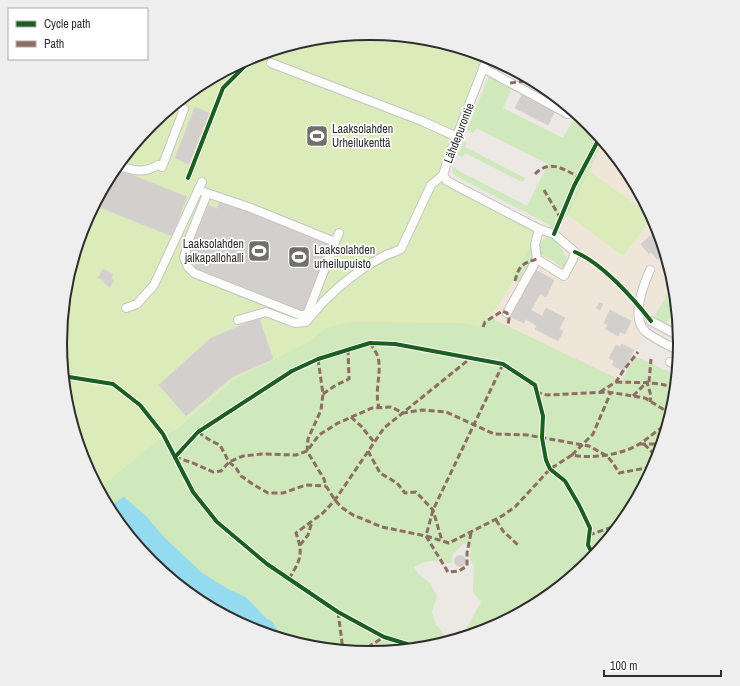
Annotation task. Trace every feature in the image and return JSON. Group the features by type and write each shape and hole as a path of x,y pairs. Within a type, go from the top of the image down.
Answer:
{"street":[{"path":"271,63 422,121 457,137"},
{"name":"Lähdepurontie","path":"485,63 443,175 447,180 539,229 554,234 575,252 564,276 537,259"},
{"path":"483,68 568,114"},
{"path":"124,167 142,171 160,166 184,109 181,107"},
{"path":"238,320 266,312 295,323 306,322 323,302 340,286 366,266 401,249 431,185 443,175"},
{"path":"126,308 137,304 154,285 202,182"},
{"path":"198,190 251,208 335,242"},
{"path":"207,194 184,258 188,267 194,272 300,315 306,314 309,310 339,233"},
{"path":"507,313 537,259 535,245 539,229"},
{"path":"650,270 638,304 639,318 646,332 673,347"},
{"path":"651,321 672,333"}],"shaded area":[{"path":"601,147 622,175 642,209 663,265 668,292 651,321 622,381 489,317 500,302 540,237 553,230 568,215"}],"green space":[{"name":"Laaksolahden urheilupuisto","path":"350,41 390,41 448,50 485,63 443,175 518,219 537,234 500,302 483,327 461,323 351,322 328,327 307,343 236,378 173,431 137,457 103,486 90,459 77,421 70,383 67,343 73,284 77,265 90,227 108,191 142,143 170,115 202,91 236,71 292,50"},
{"path":"489,76 512,88 503,108 563,138 574,119 601,147 568,215 553,230 548,224 454,175 452,171 453,168 457,166 455,169 527,206 548,164 476,128 473,133 467,130"},
{"path":"464,141 466,142 465,147 525,178 524,181 522,182 465,153 462,157 458,155"},
{"path":"589,171 642,209 648,223 623,256 568,215"},
{"path":"530,228 534,257 519,283 513,280 489,317 622,381 634,356 671,372 663,421 642,477 622,511 598,543 570,571 538,595 504,615 465,631 481,602 473,592 474,566 469,557 471,552 468,543 463,544 452,555 452,563 447,564 430,561 414,567 419,575 430,583 437,596 432,612 436,624 445,636 451,635 410,643 370,646 330,643 280,632 272,621 266,618 246,597 167,568 142,543 118,511 98,477 77,421 70,383 67,343 72,290 174,431 236,378 277,358 261,319"},
{"path":"548,237 555,240 562,249 568,261 565,269 544,255 539,256 540,245 542,241"},
{"path":"668,293 671,315 666,325 654,317"}],"water":[{"path":"124,497 147,517 163,536 202,573 230,590 246,597 266,618 272,621 280,632 236,615 202,595 170,571 142,543 114,503"}],"building":[{"path":"523,93 556,110 548,125 515,108"},
{"path":"195,107 209,113 189,164 175,158"},
{"path":"121,171 187,197 172,236 99,207"},
{"name":"Laaksolahden jalkapallohalli","path":"220,199 332,243 305,313 194,269 196,262 187,259 208,205 217,209"},
{"path":"653,234 661,260 660,258 658,260 651,252 649,254 641,244"},
{"path":"103,269 113,274 111,279 114,280 110,287 104,283 105,281 98,278"},
{"path":"534,269 554,280 546,297 540,294 531,310 542,316 546,308 565,318 559,329 563,331 558,341 535,329 537,326 526,319 524,323 509,316"},
{"path":"600,303 603,304 600,310 596,308"},
{"path":"610,310 631,321 625,334 620,332 618,336 605,329 608,325 604,323"},
{"path":"259,318 273,359 232,377 186,416 159,385 211,338"},
{"path":"622,344 634,350 623,371 612,365 614,361 609,358 616,345 620,347"},
{"path":"460,555 464,557 466,561 464,565 460,567 456,565 454,561 456,557"}],"marked path":[{"path":"510,83 523,81"},
{"path":"535,174 541,169 551,166 557,167 579,177"},
{"path":"544,190 561,219"},
{"path":"515,281 520,268 528,262 537,259"},
{"path":"483,327 485,322 502,311 507,313 509,318 508,326"},
{"path":"370,343 378,357 379,363 377,395 379,408"},
{"path":"323,394 336,385 349,379 348,350"},
{"path":"600,392 616,382 638,352"},
{"path":"289,579 300,557 300,547 296,533 323,513 335,500 384,428 472,357"},
{"path":"318,359 323,394 321,410 308,439 307,451 335,500 341,507 353,515 382,527 426,536 449,543 502,516 515,507 550,469 572,455 598,456 617,453 634,447 661,429"},
{"path":"649,382 651,359"},
{"path":"471,533 467,553 467,566 459,571 448,572 426,536 433,510 503,364"},
{"path":"616,382 653,383 669,386"},
{"path":"633,396 647,382 651,396 650,402"},
{"path":"536,392 547,395 608,392 645,398 665,410"},
{"path":"572,455 593,434 611,392"},
{"path":"175,457 213,472 221,471 229,462 243,456 262,454 296,455 307,451 319,435 338,423 372,408 391,407 403,413 422,410 446,412 494,434 527,435 589,446 607,456 619,473 646,468"},
{"path":"351,417 361,426 374,442"},
{"path":"198,432 220,445 229,462 236,468 241,476 268,493 283,493 306,485 326,486"},
{"path":"640,444 656,444"},
{"path":"644,444 652,452"},
{"path":"368,451 380,473 397,483 405,493 416,492 433,510 442,541"},
{"path":"496,520 503,531 518,545"},
{"path":"300,545 308,535 312,522"},
{"path":"589,535 609,528"},
{"path":"338,612 342,644"},
{"path":"370,646 384,637"}],"cycle path":[{"path":"188,178 223,88 243,68"},
{"path":"554,234 574,186 597,142"},
{"path":"575,252 596,264 616,282 651,321"},
{"path":"175,457 198,432 292,371 318,359 370,343 395,344 503,364 535,385 543,416 542,438 546,460 550,469 565,481 579,505 590,528 588,545 591,550"},
{"path":"69,377 113,384 140,405 163,434 193,492 217,522 267,564 338,612 384,637 405,643"}],"place":[{"name":"Laaksolahden Urheilukenttä","path":"317,136"},
{"name":"Laaksolahden jalkapallohalli","path":"259,251"},
{"name":"Laaksolahden urheilupuisto","path":"299,257"}]}
